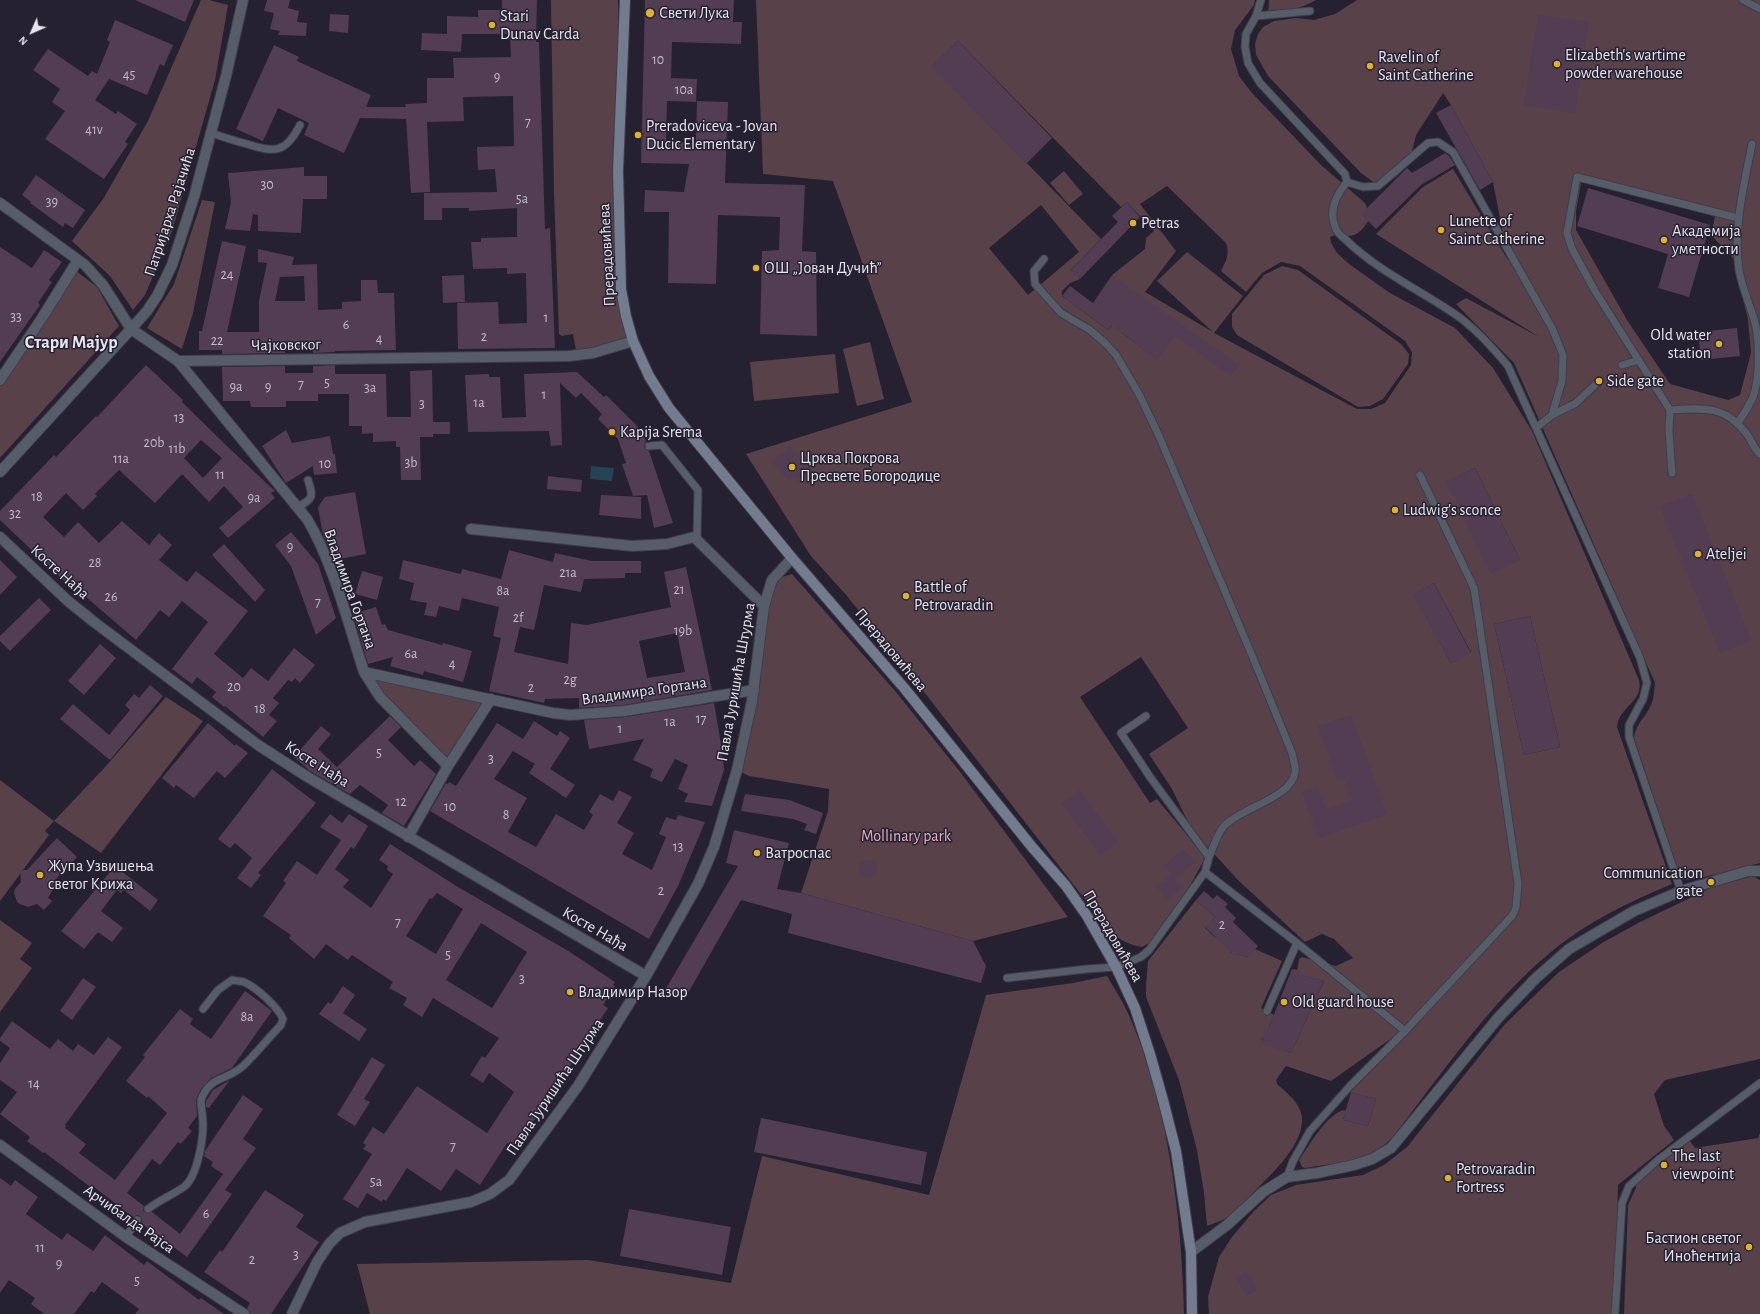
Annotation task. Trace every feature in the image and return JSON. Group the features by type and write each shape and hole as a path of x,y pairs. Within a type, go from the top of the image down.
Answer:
{"main road":[{"name":"Прерадовићева","path":"625,0 618,171 621,289 633,341 648,376 669,408 792,558 905,689 1032,847 1066,886 1087,916 1116,967 1135,1008 1163,1100 1176,1151 1191,1252 1192,1314"}],"street":[{"name":"Патријарха Рајачића","path":"0,472 131,329 147,311 157,296 172,265 194,197 228,69 243,0"},
{"path":"0,203 85,265 103,285 131,329 178,361"},
{"path":"0,380 42,318 78,260"},
{"name":"Чајковског","path":"178,361 568,356 593,353 633,341"},
{"name":"Владимира Гортана","path":"178,361 298,507 317,535 364,672 553,713 570,715 624,711 754,690"},
{"path":"472,529 632,546 667,544 690,537 697,538 764,606"},
{"name":"Косте Нађа","path":"0,537 94,622 258,745 306,776 408,837 646,976"},
{"name":"Павла Јуришића Штурма","path":"292,1314 317,1262 329,1244 340,1233 365,1222 471,1202 490,1194 509,1180 578,1086 646,976 698,884 714,847 737,770 754,690 764,606 772,580 792,558"},
{"path":"364,672 380,697 448,766"},
{"path":"408,837 448,766 491,699"},
{"path":"1191,1252 1227,1225 1263,1192 1287,1177 1317,1173 1354,1165 1372,1159 1390,1148 1498,1018 1553,962 1594,933 1634,911 1681,891 1748,871 1760,871"},
{"name":"Арчибалда Рајса","path":"0,1145 126,1237 244,1314"}],"lane":[{"path":"1261,0 1256,16 1246,34 1245,47 1248,63 1260,83 1345,174 1346,182 1338,193 1334,205 1332,219 1336,231 1357,250 1461,318 1488,342 1508,366 1640,658 1647,684 1643,699 1629,725 1629,737 1681,891"},
{"path":"1743,0 1760,9"},
{"path":"1256,16 1310,11"},
{"path":"211,133 266,150 279,149 286,145 294,137 300,125"},
{"path":"1346,182 1363,187 1378,186 1428,143 1438,142 1453,152 1552,328 1562,356 1562,381 1552,415"},
{"path":"1738,423 1754,396 1760,359 1754,320 1739,270 1737,240 1738,218 1752,144"},
{"path":"1672,473 1668,430 1670,410 1595,291 1572,249 1567,233 1577,177 1738,218"},
{"path":"1007,978 1116,967 1141,957 1149,950 1205,872 1209,857 1222,828 1229,821 1251,808 1284,792 1291,784 1296,771 1292,753 1251,653 1139,394 1116,355 1105,342 1090,330 1062,313 1035,284 1034,271 1044,258"},
{"path":"1622,365 1638,360"},
{"path":"1536,428 1552,415 1576,403 1599,381"},
{"path":"1670,410 1705,408 1720,412 1738,423 1748,435 1755,450 1760,454"},
{"path":"649,446 662,445 698,490 697,538"},
{"path":"1287,1177 1293,1162 1310,1131 1350,1086 1405,1031 1512,916 1516,908 1518,883 1474,588 1420,475"},
{"path":"298,507 311,498 312,495 308,480"},
{"path":"1146,716 1120,733 1150,777 1209,857"},
{"path":"1205,872 1297,943 1405,1031"},
{"path":"1267,1011 1297,943"},
{"path":"148,1209 160,1200 184,1187 190,1181 194,1173 202,1136 201,1100 203,1094 215,1081 234,1073 242,1067 281,1024 283,1019 281,1013 268,999 244,982 232,980 218,990 204,1009"},
{"path":"1615,1314 1622,1203 1628,1186 1664,1155 1760,1083"},
{"path":"126,1237 137,1220"}],"green space":[{"path":"201,0 209,0 228,5 215,80 172,231 145,295 133,310 110,276 72,241 103,199 148,121"},
{"path":"551,0 618,0 621,289 633,341 577,355 573,334 562,336 559,334 554,192"},
{"path":"756,0 1255,0 1254,5 1235,30 1231,49 1239,76 1252,93 1321,165 1365,203 1371,217 1362,230 1356,234 1349,236 1335,235 1330,237 1331,243 1337,253 1349,264 1390,293 1455,328 1493,368 1532,431 1639,680 1640,687 1638,694 1622,714 1617,727 1672,884 1624,906 1579,931 1528,972 1486,1017 1467,1040 1392,1138 1372,1153 1341,1163 1305,1168 1302,1167 1299,1160 1320,1130 1332,1116 1339,1112 1346,1110 1343,1120 1368,1126 1376,1099 1350,1092 1403,1038 1389,1040 1331,1081 1286,1066 1276,1080 1277,1084 1294,1100 1302,1115 1300,1131 1296,1142 1282,1162 1237,1210 1224,1219 1207,1226 1204,1193 1197,1150 1179,1080 1146,997 1148,961 1196,900 1215,917 1205,928 1215,937 1238,942 1230,952 1247,957 1255,949 1282,961 1261,1008 1274,1015 1262,1040 1265,1045 1271,1045 1291,1053 1324,981 1301,975 1297,970 1299,959 1302,957 1336,966 1353,958 1334,939 1322,934 1305,942 1239,881 1192,830 1172,789 1149,754 1188,728 1141,657 1080,697 1150,803 1157,799 1204,857 1203,862 1188,889 1149,943 1142,947 1133,945 1111,933 914,679 847,596 811,556 746,454 912,402 833,181 763,174","holes":["958,41 1121,207 1127,202 1154,231 1146,238 1145,249 1112,275 1120,282 1120,317 1108,330 1062,296 1062,291 1070,283 1080,279 1071,270 1101,239 932,66","1167,186 1226,243 1226,261 1221,271 1246,292 1262,273 1281,262 1300,266 1405,341 1412,352 1411,365 1385,403 1371,409 1357,409 1214,333 1243,296 1187,252 1157,281 1213,332 1145,292 1176,251 1140,204","1041,205 1079,252 1028,295 989,248","1128,324 1157,359 1122,333","1475,468 1520,560 1447,482","1434,583 1471,652 1451,663 1414,594","1530,616 1560,747 1524,755 1494,624"]},
{"path":"1269,0 1316,0 1299,8 1268,13"},
{"path":"1357,0 1760,0 1760,863 1695,879 1681,879 1634,738 1638,725 1651,705 1655,683 1514,363 1456,304 1466,298 1539,337 1376,234 1423,187 1453,169 1508,260 1493,182 1451,105 1443,93 1416,135 1409,164 1395,178 1376,184 1361,173 1268,76 1256,55 1255,44 1258,34 1263,27 1274,21 1296,18 1314,20 1335,14","holes":["1582,178 1716,212 1711,235 1734,259 1748,320 1751,353 1740,395 1728,400 1670,384 1627,320 1576,230 1576,211"]},
{"path":"1064,171 1083,194 1069,205 1050,183"},
{"path":"202,200 215,202 193,313 182,349 147,328 174,284"},
{"path":"1282,266 1298,270 1401,344 1409,354 1408,364 1383,399 1370,406 1358,407 1237,335 1232,327 1232,314 1264,275"},
{"path":"72,268 97,287 119,326 0,458 0,372"},
{"path":"870,342 884,399 857,406 843,349"},
{"path":"835,354 839,393 754,401 750,362"},
{"name":"Mollinary park","path":"792,574 896,692 961,773 1068,917 973,941 801,893 828,811 829,789 749,776 737,770 772,580"},
{"path":"364,672 491,699 448,766"},
{"path":"166,697 203,721 101,853 54,821 106,766"},
{"path":"0,780 54,821 45,831 49,835 0,901"},
{"path":"1753,876 1760,880 1760,1059 1665,1080 1654,1094 1664,1126 1674,1140 1618,1185 1614,1314 1209,1314 1208,1297 1219,1257 1232,1237 1254,1211 1271,1195 1296,1185 1363,1175 1384,1165 1407,1147 1505,1024 1559,972 1602,943 1640,922 1713,887"},
{"path":"0,920 32,943 20,959 32,968 0,1012"},
{"path":"1107,976 1126,1008 1142,1048 1163,1122 1176,1200 1183,1277 1184,1314 370,1314 357,1264 588,1260 731,1283 762,1156 929,1195 986,995 1073,983"},
{"path":"1760,1133 1760,1314 1624,1314 1628,1205 1636,1188 1636,1182 1661,1161 1690,1141 1695,1148 1758,1138"}],"water":[{"path":"591,466 614,468 612,481 590,479"}],"building":[{"path":"135,0 194,0 185,22"},
{"path":"267,0 290,0 288,8 299,11 297,22 307,23 306,36 278,35 280,31 270,29 274,13 264,11"},
{"path":"502,0 537,0 536,42 539,42 545,229 550,228 555,348 458,349 457,303 498,302 499,324 527,323 526,273 507,274 507,268 473,269 471,242 481,242 481,238 517,237 517,208 469,211 469,208 442,208 442,220 424,220 424,193 497,192 495,169 478,170 477,147 514,146 513,96 463,97 464,121 427,122 430,192 411,193 406,119 360,118 344,153 304,135 309,123 278,108 263,141 236,129 274,45 299,57 297,61 371,95 366,107 406,107 405,104 427,103 427,78 454,78 453,58 511,57 510,34 462,34 461,52 421,50 422,33 447,34 447,16 478,17 478,10 502,10"},
{"path":"645,0 734,0 733,22 742,22 741,44 672,42 671,78 697,79 696,102 667,101 666,142 696,142 697,101 728,102 725,183 805,185 802,251 816,252 817,336 760,334 762,251 779,250 780,217 718,215 716,284 668,283 669,212 644,212 645,190 684,192 689,164 641,163"},
{"path":"330,14 349,15 348,33 329,31"},
{"name":"Elizabeth's wartime powder warehouse","path":"1538,15 1589,22 1575,113 1524,105"},
{"path":"115,20 173,45 164,66 160,64 147,95 109,79 95,100 116,114 118,111 137,124 125,142 128,144 104,179 45,139 65,111 52,102 60,89 33,70 48,49 88,76 92,71 97,74 110,42 107,40"},
{"path":"958,41 1052,138 1026,164 931,66"},
{"path":"1451,105 1493,182 1480,190 1436,113"},
{"path":"1445,153 1455,165 1421,185 1376,229 1361,214 1407,168 1412,173"},
{"path":"304,167 304,176 327,176 327,199 303,199 301,233 258,231 258,215 253,214 250,231 225,229 231,202 228,173"},
{"path":"36,175 85,210 73,228 65,223 63,227 30,203 31,202 22,195"},
{"name":"Академија уметности","path":"1588,188 1710,225 1689,297 1658,288 1668,254 1577,226"},
{"path":"1127,202 1140,217 1080,279 1071,270 1118,222 1112,216"},
{"path":"222,241 246,246 227,332 259,332 259,301 267,263 258,262 258,249 294,257 292,265 317,264 318,310 342,309 342,302 361,301 361,280 377,280 378,293 394,293 396,350 335,351 313,353 313,349 285,349 285,353 222,354 222,350 199,350 199,331 202,331","holes":["304,276 305,301 275,301 280,277"]},
{"path":"0,247 32,268 44,250 62,262 49,280 52,282 38,303 40,305 0,362"},
{"path":"464,275 465,302 443,303 442,276"},
{"path":"1112,275 1239,365 1231,376 1175,336 1157,360 1112,325 1108,330 1062,296 1070,286 1093,303"},
{"name":"Old water station","path":"1737,328 1740,356 1701,360 1698,332"},
{"path":"146,365 183,400 182,402 230,449 275,491 271,493 275,498 228,538 219,528 243,507 224,486 209,502 182,474 155,503 119,470 95,494 97,496 83,510 66,493 43,517 64,537 78,522 99,543 122,521 149,545 159,533 172,545 159,560 187,582 196,571 248,611 214,654 243,678 251,668 268,681 294,648 315,665 300,683 295,678 292,682 288,680 273,698 279,703 269,715 277,721 263,737 212,697 216,692 197,677 192,684 172,669 208,622 182,601 169,617 160,610 136,640 86,597 85,599 62,579 0,520 0,511 54,455 56,457 96,416 97,417","holes":["201,440 222,458 203,478 184,458"]},
{"path":"335,365 335,374 386,374 387,417 411,417 410,371 432,370 433,422 450,422 450,434 433,434 433,437 420,437 421,480 401,480 400,447 396,447 396,441 373,442 373,433 362,434 362,426 349,426 349,394 318,394 318,401 286,401 286,407 251,407 250,401 223,401 222,367 285,366 285,373 313,373 313,366"},
{"path":"577,372 604,397 606,395 643,432 646,442 644,447 649,451 673,523 654,528 647,495 633,496 622,464 626,463 618,439 598,419 602,414 581,393 576,398 560,383 562,445 551,446 549,431 468,432 465,375 489,374 489,377 500,377 502,418 526,417 524,374"},
{"path":"286,430 292,443 330,436 333,454 335,454 337,473 314,475 313,466 286,483 262,446"},
{"name":"Црква Покрова Пресвете Богородице","path":"790,446 813,471 800,483 794,476 789,480 772,462"},
{"path":"1475,468 1520,560 1491,574 1446,482"},
{"path":"548,476 582,480 581,492 547,489"},
{"path":"355,492 366,554 334,560 323,535 318,507 325,497"},
{"name":"Ateljei","path":"1692,494 1751,640 1720,653 1660,506"},
{"path":"601,495 641,497 641,519 599,515"},
{"path":"291,532 318,564 336,618 316,635 291,566 275,545"},
{"path":"224,544 265,590 255,602 212,555"},
{"path":"509,550 553,562 555,553 592,561 641,561 641,573 625,573 625,578 584,579 581,592 544,585 534,630 520,627 514,652 568,664 571,623 587,625 671,607 664,572 686,567 712,690 623,705 579,708 579,698 545,699 544,703 489,691 501,638 493,636 499,607 462,598 459,611 439,606 436,617 424,615 427,603 410,600 414,583 399,579 403,560 461,574 462,569 501,579","holes":["677,633 685,672 647,678 639,641"]},
{"path":"0,560 17,577 0,595"},
{"path":"362,571 383,577 377,600 355,594"},
{"path":"1434,583 1471,653 1451,663 1413,594"},
{"path":"39,598 51,610 10,651 0,641 0,636"},
{"path":"376,607 382,625 385,624 388,630 442,645 443,643 472,651 463,682 424,671 423,675 390,666 393,657 368,664 353,614"},
{"path":"1530,616 1560,747 1524,755 1494,624"},
{"path":"100,644 116,658 84,695 68,681"},
{"path":"150,685 163,696 110,760 60,719 73,704 109,735 130,710 125,705 134,694 139,698"},
{"path":"714,703 724,770 712,806 684,802 688,794 678,789 688,765 675,759 662,782 650,777 653,769 633,760 644,739 589,749 584,720 625,717"},
{"path":"1351,715 1387,814 1319,838 1302,792 1318,787 1326,810 1352,800 1344,778 1337,780 1318,726"},
{"path":"390,716 401,727 388,740 414,766 420,760 436,774 404,826 382,813 388,805 360,785 350,794 310,771 294,757 321,726 331,734 318,749 337,767"},
{"path":"534,721 557,736 560,731 570,738 550,769 575,785 566,798 529,773 535,764 513,751 494,779 527,798 508,832 536,847 556,814 584,830 593,815 589,812 600,794 613,801 619,790 632,797 617,823 634,833 622,854 652,870 666,837 659,834 666,817 676,820 678,815 705,822 678,886 649,939 430,811 446,783 448,784 449,782 456,786 497,723 523,739"},
{"path":"208,723 235,746 236,744 248,753 225,778 217,771 194,798 176,785 174,788 162,778"},
{"path":"272,769 316,803 258,873 261,875 251,888 237,878 252,858 235,843 230,848 218,839"},
{"path":"1080,790 1118,842 1100,855 1062,803"},
{"path":"745,794 789,800 823,813 816,834 804,830 807,824 793,819 741,811"},
{"path":"330,814 342,823 349,814 368,826 354,849 351,847 335,869 349,880 343,887 371,908 393,874 387,870 388,866 379,860 390,844 458,887 570,952 615,982 613,985 615,986 603,1005 608,1008 515,1149 507,1143 480,1185 456,1169 441,1191 407,1168 386,1201 383,1199 382,1202 367,1193 358,1208 343,1199 372,1154 363,1149 366,1145 363,1143 373,1127 384,1134 417,1086 487,1133 514,1092 489,1073 483,1083 470,1075 482,1056 485,1058 499,1038 433,998 422,1017 403,1005 407,998 389,988 393,982 352,955 348,960 326,944 314,959 289,938 291,935 263,916 286,883 283,881 297,861 317,875 341,840 320,827","holes":["437,893 463,909 436,954 406,936 430,898 432,899","481,923 527,952 492,1008 446,980"]},
{"path":"734,830 789,843 777,889 801,893 973,941 986,966 981,983 788,933 792,914 741,900 684,1000 665,990 738,866 726,863"},
{"name":"Жупа Узвишења светог Крижа","path":"57,838 77,857 55,880 48,898 52,901 44,910 37,904 28,907 20,904 17,902 14,893 15,889 21,882 20,870 27,870"},
{"path":"1183,849 1195,862 1176,879 1164,866"},
{"path":"868,860 874,863 877,869 874,875 868,878 862,875 859,869 862,863"},
{"path":"115,866 158,900 150,911 124,890 121,893 117,890 101,911 123,928 112,942 98,932 84,949 61,931"},
{"path":"1171,875 1183,887 1168,900 1157,887"},
{"path":"1204,891 1213,899 1217,895 1228,904 1225,907 1236,918 1233,922 1258,946 1248,957 1232,953 1205,927 1215,917 1196,900"},
{"path":"1292,969 1299,970 1302,975 1324,981 1291,1053 1272,1046 1265,1046 1262,1042"},
{"path":"83,978 96,987 72,1020 60,1011"},
{"path":"343,986 355,995 343,1013 367,1029 359,1041 319,1014 328,1002 331,1004"},
{"path":"245,991 272,1011 232,1068 211,1078 201,1089 196,1100 197,1116 188,1128 192,1131 181,1144 178,1142 160,1165 152,1159 127,1193 144,1206 143,1210 146,1213 152,1212 180,1234 223,1174 211,1166 213,1162 204,1156 205,1151 243,1095 263,1109 243,1139 256,1148 225,1190 232,1194 187,1257 141,1223 142,1220 140,1216 137,1215 133,1217 94,1187 93,1189 27,1141 30,1137 0,1114 17,1092 0,1080 0,1063 10,1048 0,1041 0,1038 12,1021 50,1049 58,1039 73,1051 78,1044 94,1055 108,1037 122,1047 65,1125 65,1128 86,1144 79,1153 115,1180 167,1113 148,1096 147,1098 126,1081 145,1057 143,1055 180,1009 193,1019 190,1024 211,1039"},
{"path":"372,1057 385,1065 364,1099 370,1102 355,1126 337,1115"},
{"path":"230,1080 209,1108 206,1107 206,1101 213,1090"},
{"path":"1351,1092 1376,1099 1368,1126 1343,1120"},
{"path":"761,1118 927,1152 921,1185 754,1152"},
{"path":"0,1178 11,1186 15,1180 38,1197 26,1214 62,1240 67,1233 93,1251 105,1235 144,1265 147,1261 199,1300 201,1298 224,1314 135,1314 139,1309 102,1282 94,1293 91,1291 74,1314 44,1314 31,1304 35,1298 9,1280 0,1293"},
{"path":"265,1190 304,1215 296,1227 319,1242 271,1314 250,1314 247,1308 250,1303 204,1272 220,1250 222,1252"},
{"path":"629,1209 731,1227 722,1275 620,1256"},
{"path":"1246,1271 1257,1290 1247,1296 1236,1278"}],"place":[{"name":"Свети Лука","path":"650,13"},
{"name":"Stari Dunav Carda","path":"492,25"},
{"name":"Elizabeth's wartime powder warehouse","path":"1557,64"},
{"name":"Ravelin of Saint Catherine","path":"1370,66"},
{"name":"Preradoviceva - Jovan Ducic Elementary","path":"638,135"},
{"name":"Petras","path":"1133,223"},
{"name":"Lunette of Saint Catherine","path":"1441,230"},
{"name":"Академија уметности","path":"1664,240"},
{"name":"ОШ „Јован Дучић”","path":"756,268"},
{"name":"Old water station","path":"1719,344"},
{"name":"Side gate","path":"1599,381"},
{"name":"Kapija Srema","path":"612,432"},
{"name":"Црква Покрова Пресвете Богородице","path":"792,467"},
{"name":"Ludwig's sconce","path":"1395,510"},
{"name":"Ateljei","path":"1698,554"},
{"name":"Battle of Petrovaradin","path":"906,596"},
{"name":"Ватроспас","path":"757,853"},
{"name":"Жупа Узвишења светог Крижа","path":"40,875"},
{"name":"Communication gate","path":"1711,882"},
{"name":"Владимир Назор","path":"570,992"},
{"name":"Old guard house","path":"1284,1002"},
{"name":"The last viewpoint","path":"1664,1165"},
{"name":"Petrovaradin Fortress","path":"1448,1178"},
{"name":"Бастион светог Иноћентија","path":"1749,1247"}],"district":[{"name":"Стари Мајур","path":"71,343"}]}
